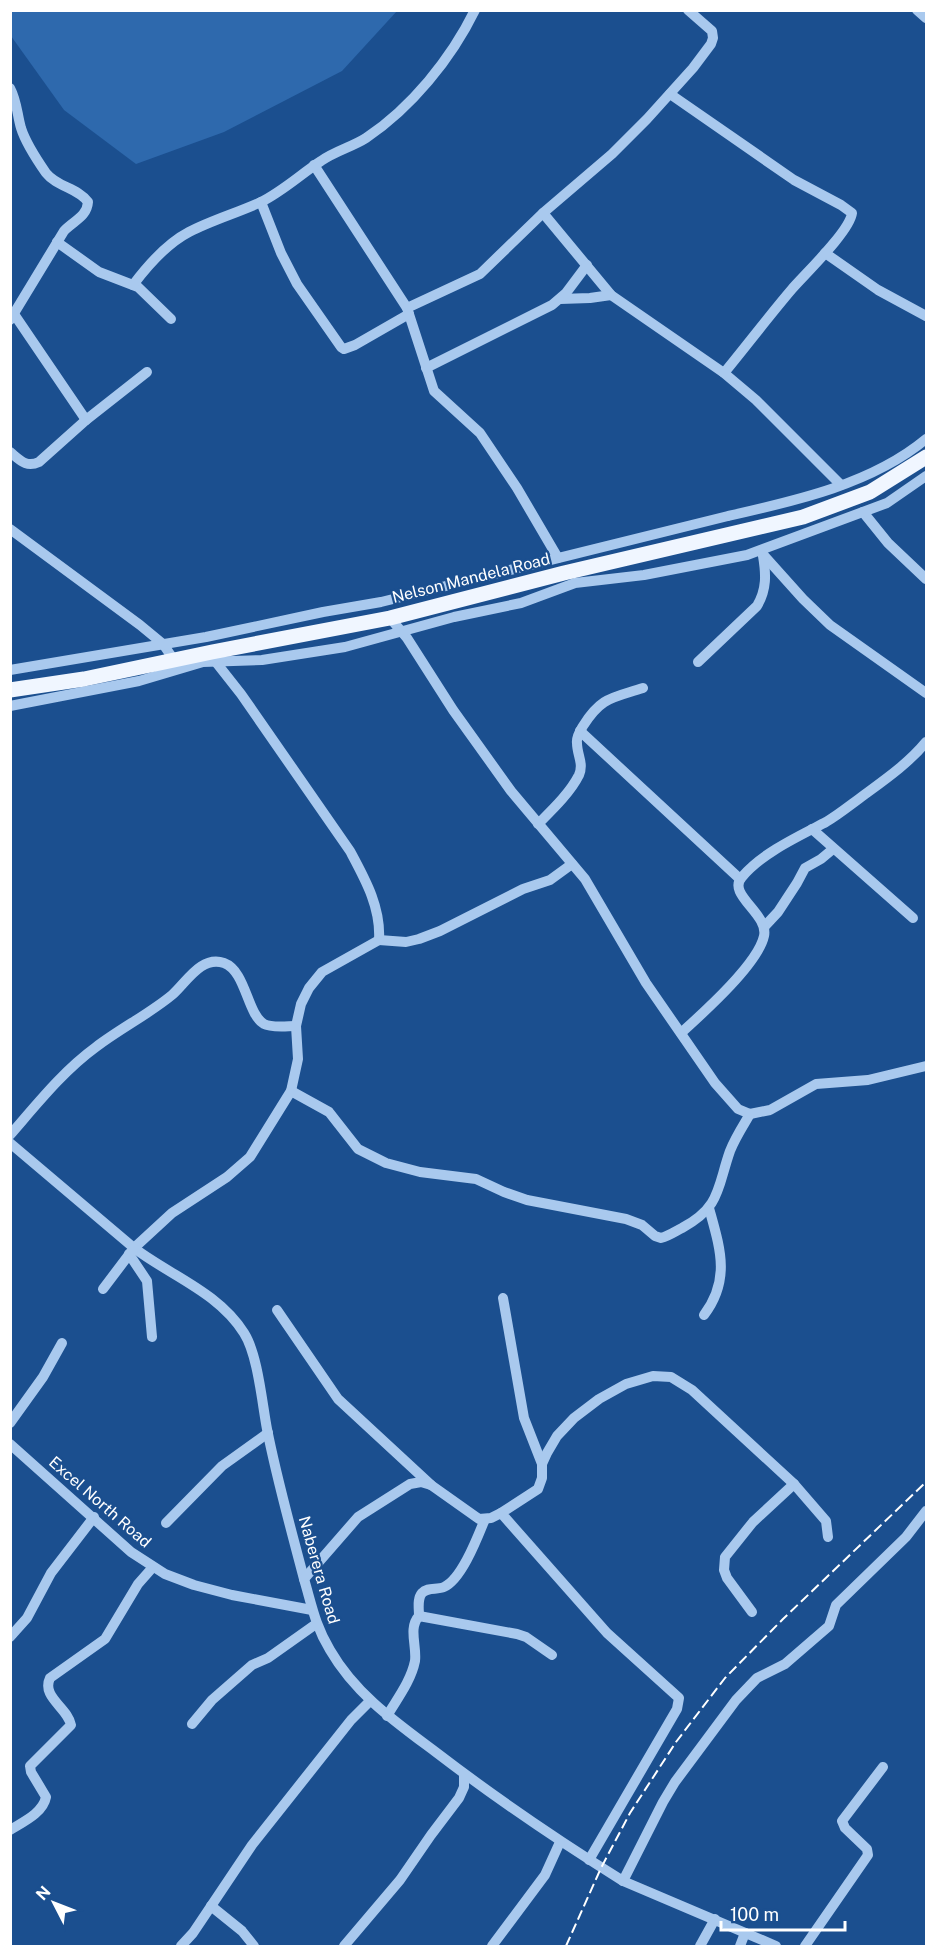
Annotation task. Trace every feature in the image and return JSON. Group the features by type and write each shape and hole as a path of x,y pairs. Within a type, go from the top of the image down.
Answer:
{"main road":[{"name":"Nelson Mandela Road","path":"10,690 84,679 390,618 564,573 803,517 870,492 927,456"}],"street":[{"path":"133,285 152,261 183,235 261,202 293,182 314,165 365,138 404,106 445,59 462,36 475,10"},
{"path":"261,202 281,253 297,284 340,347 344,349 355,345 408,311 477,276 543,213 612,154 670,94 699,60 713,38 708,26 688,10"},
{"path":"917,10 927,18"},
{"path":"10,88 17,104 23,135 48,175 57,183 80,194 88,202 86,212 70,224 57,242 12,317 86,420"},
{"path":"670,94 795,180 850,210 851,218 825,253 792,289 724,373"},
{"path":"314,165 408,311 434,391 474,426 485,440 517,488 558,558"},
{"path":"543,213 611,295 724,373 842,484"},
{"path":"57,242 99,272 133,285 142,291 171,319"},
{"path":"825,253 878,290 927,316"},
{"path":"426,368 560,299 587,265"},
{"path":"560,299 611,295"},
{"path":"10,452 26,465 35,464 147,372"},
{"path":"10,670 163,644 395,599 728,516 785,504 842,484 885,465 927,439"},
{"path":"10,705 139,681 196,663 262,660 319,652 402,633 454,617 521,603 575,583 644,575 761,553 887,503 927,476"},
{"path":"863,512 888,543 927,579"},
{"path":"10,529 123,612 163,644 174,660"},
{"path":"698,662 757,606 766,584 761,553"},
{"path":"761,553 830,625 927,693"},
{"path":"390,618 484,754 596,896 645,983 726,1097 742,1112 750,1114 770,1110 816,1084 868,1080 927,1066"},
{"path":"215,661 241,694 350,851 377,910 380,924 379,939"},
{"path":"538,824 580,773 581,763 577,744 580,731 599,704 643,688"},
{"path":"580,731 740,879"},
{"path":"681,1033 720,997 748,963 765,934 759,916 739,890 740,879 758,862 836,815 892,775 927,742"},
{"path":"812,829 913,918"},
{"path":"764,927 778,912 806,867 833,849"},
{"path":"102,1289 132,1251 172,1213 227,1177 250,1157 291,1091 298,1059 296,1026 301,1004 314,980 331,966 379,939 406,942 420,939 523,889 550,880 572,864"},
{"path":"10,1135 50,1089 85,1056 173,994 196,970 210,963 223,963 232,969 243,985 259,1019 264,1024 296,1026"},
{"path":"291,1091 330,1112 361,1151 401,1168 476,1179 527,1200 626,1219 642,1225 657,1237 665,1237 687,1226 709,1208 718,1190 732,1147 750,1114"},
{"name":"Naberera Road","path":"10,1143 132,1251 198,1288 220,1305 245,1334 256,1369 268,1433 316,1624 331,1652 370,1701 387,1716 560,1842 623,1881 776,1947"},
{"path":"704,1314 718,1294 722,1268 709,1208"},
{"path":"132,1251 147,1281 152,1337"},
{"path":"277,1310 339,1399 431,1485 479,1519 485,1519 501,1513 538,1489 542,1478 542,1464 524,1419 503,1298"},
{"path":"10,1423 43,1377 62,1342"},
{"path":"542,1464 557,1436 590,1405 626,1384 653,1376 664,1376 692,1390 794,1484 826,1521 828,1537"},
{"path":"166,1523 222,1467 268,1433"},
{"name":"Excel North Road","path":"10,1444 131,1552 165,1574 194,1585 232,1595 312,1611"},
{"path":"304,1578 362,1514 410,1484 421,1482 431,1485"},
{"path":"752,1612 725,1574 725,1557 753,1522 794,1484"},
{"path":"623,1881 675,1782 736,1700 757,1678 785,1664 829,1626 836,1605 906,1537 927,1511"},
{"path":"501,1513 607,1633 679,1698 677,1710 589,1860"},
{"path":"10,1637 27,1618 51,1573 94,1517"},
{"path":"387,1716 404,1690 414,1663 413,1623 419,1616 419,1598 425,1590 443,1587 454,1578 468,1558 485,1519"},
{"path":"10,1830 38,1811 44,1804 46,1797 30,1767 71,1725 70,1718 50,1693 48,1683 53,1676 105,1639 138,1584 153,1567"},
{"path":"419,1616 517,1634 526,1637 552,1655"},
{"path":"192,1724 212,1700 252,1665 268,1658 316,1624"},
{"path":"181,1947 252,1845 351,1720 370,1701"},
{"path":"805,1947 868,1855 867,1849 845,1828 842,1821 883,1767"},
{"path":"344,1947 400,1880 459,1798 464,1787 464,1773"},
{"path":"492,1947 545,1875 560,1842"},
{"path":"211,1906 242,1931 251,1945"},
{"path":"700,1947 715,1920"},
{"path":"740,1947 745,1934"}],"shaded area":[{"path":"10,11 397,11 342,71 224,132 136,164 64,110 11,36"}],"railway":[{"path":"566,1946 601,1868 630,1813 676,1742 725,1678 926,1482"}]}
